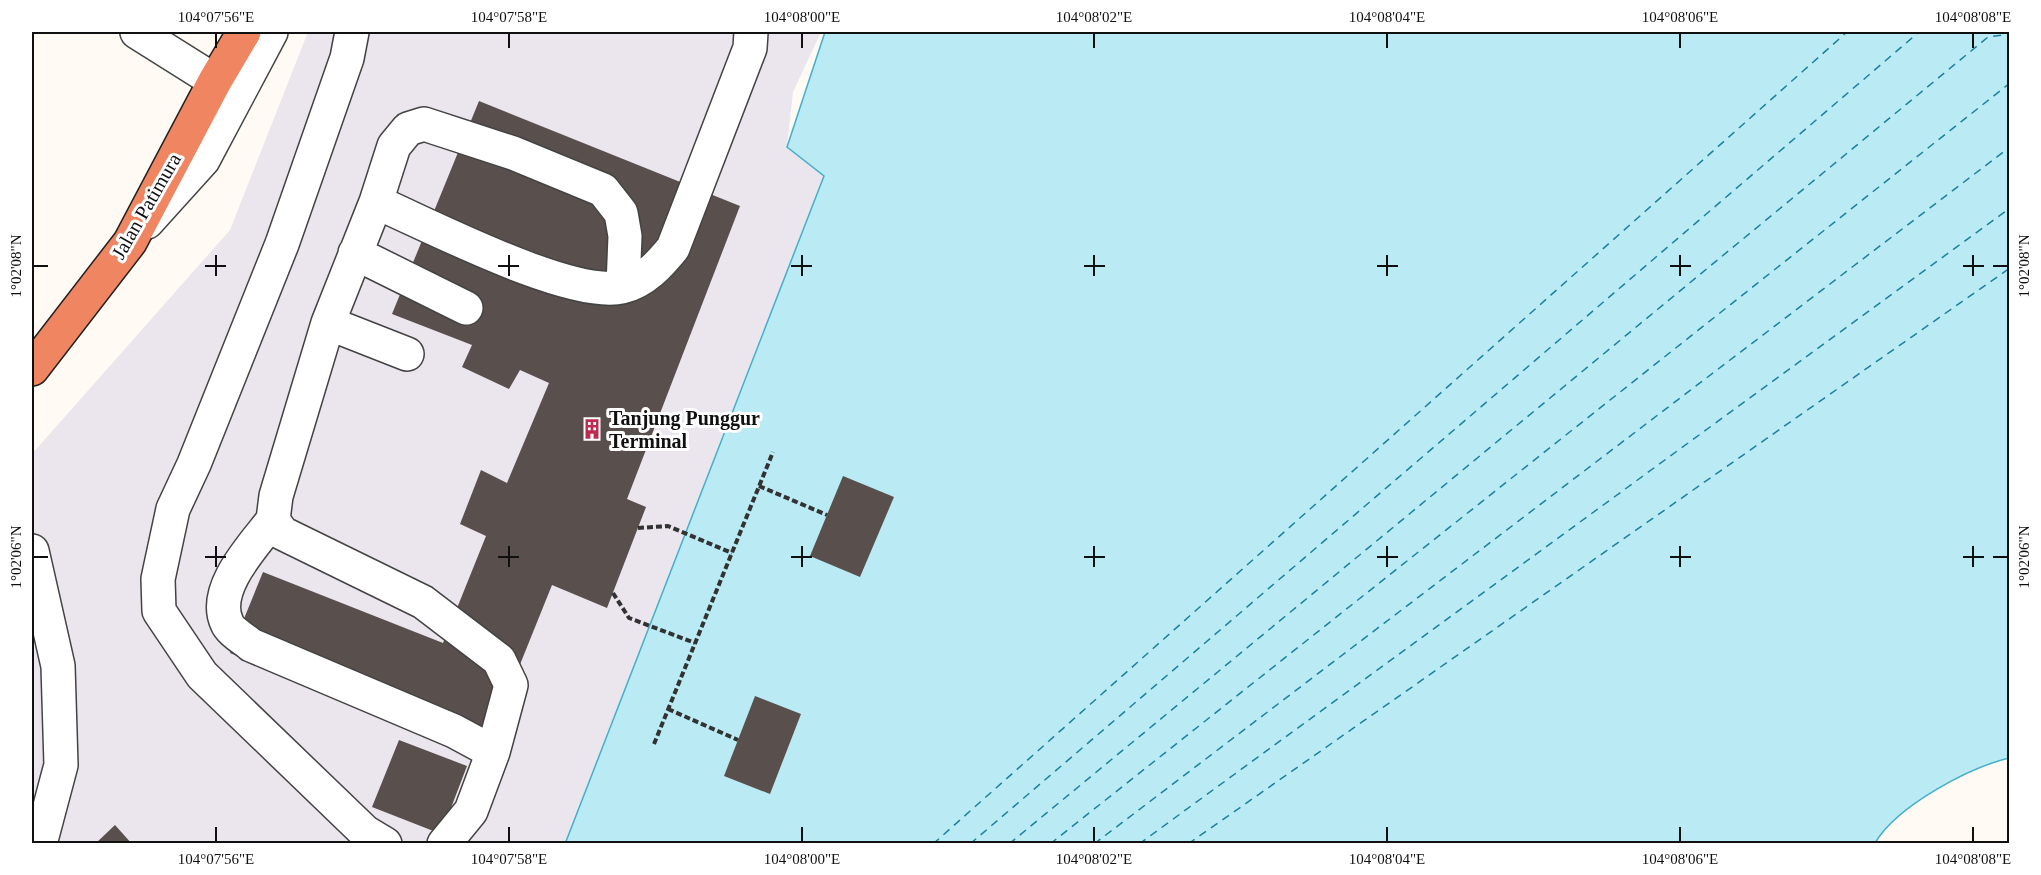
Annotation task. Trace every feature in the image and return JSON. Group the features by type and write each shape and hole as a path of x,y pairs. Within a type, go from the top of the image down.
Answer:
{"highway":[{"name":"Jalan Patimura","path":"32,369 129,242 215,81 244,32"}],"lane":[{"path":"137,32 215,81"},
{"path":"129,242 203,160 271,32"},
{"path":"352,32 347,58 282,244 194,464 173,509 158,579 159,611 202,675 365,832 385,843"},
{"path":"376,202 533,270 583,286 623,286 655,270 673,248 750,48 752,32"},
{"path":"493,752 454,731 251,645 227,625 223,609 226,590 237,567 273,520 276,496 328,323 376,202 394,146 408,129 424,124 513,153 603,190 621,213 625,236 623,286"},
{"path":"355,254 466,308"},
{"path":"328,323 407,354"},
{"path":"273,520 282,533 423,602 499,660 511,685 493,752 471,811 444,843"},
{"path":"32,551 58,666 62,765 40,843"}],"path":[{"path":"654,744 773,452"},
{"path":"759,486 827,515"},
{"path":"638,528 668,526 732,553"},
{"path":"613,594 629,618 695,643"},
{"path":"668,709 738,740"}],"shaded area":[{"path":"308,32 821,32 793,92 787,146 824,175 565,843 32,844 32,454 230,230"}],"water":[{"path":"825,32 2009,32 2009,758 1974,770 1916,802 1885,829 1875,843 565,844 824,176 787,147"}],"building":[{"name":"Tanjung Punggur Terminal","path":"479,101 740,206 627,499 646,507 607,608 552,585 484,754 230,653 263,572 443,643 486,536 460,524 481,470 507,483 549,383 520,370 509,389 462,367 472,345 392,314"},
{"path":"843,476 894,497 860,577 810,556"},
{"path":"755,696 801,714 770,794 724,776"},
{"path":"399,740 467,766 441,834 372,807"},
{"path":"115,825 132,844 95,844"}],"ferry route":[{"path":"933,844 1847,32"},
{"path":"970,844 1919,32"},
{"path":"1009,844 1988,37 2010,34"},
{"path":"1050,844 2010,83"},
{"path":"1094,844 2010,147"},
{"path":"1139,844 2010,208"},
{"path":"1188,844 2010,268"}],"place":[{"name":"Tanjung Punggur Terminal","path":"592,429"}]}
